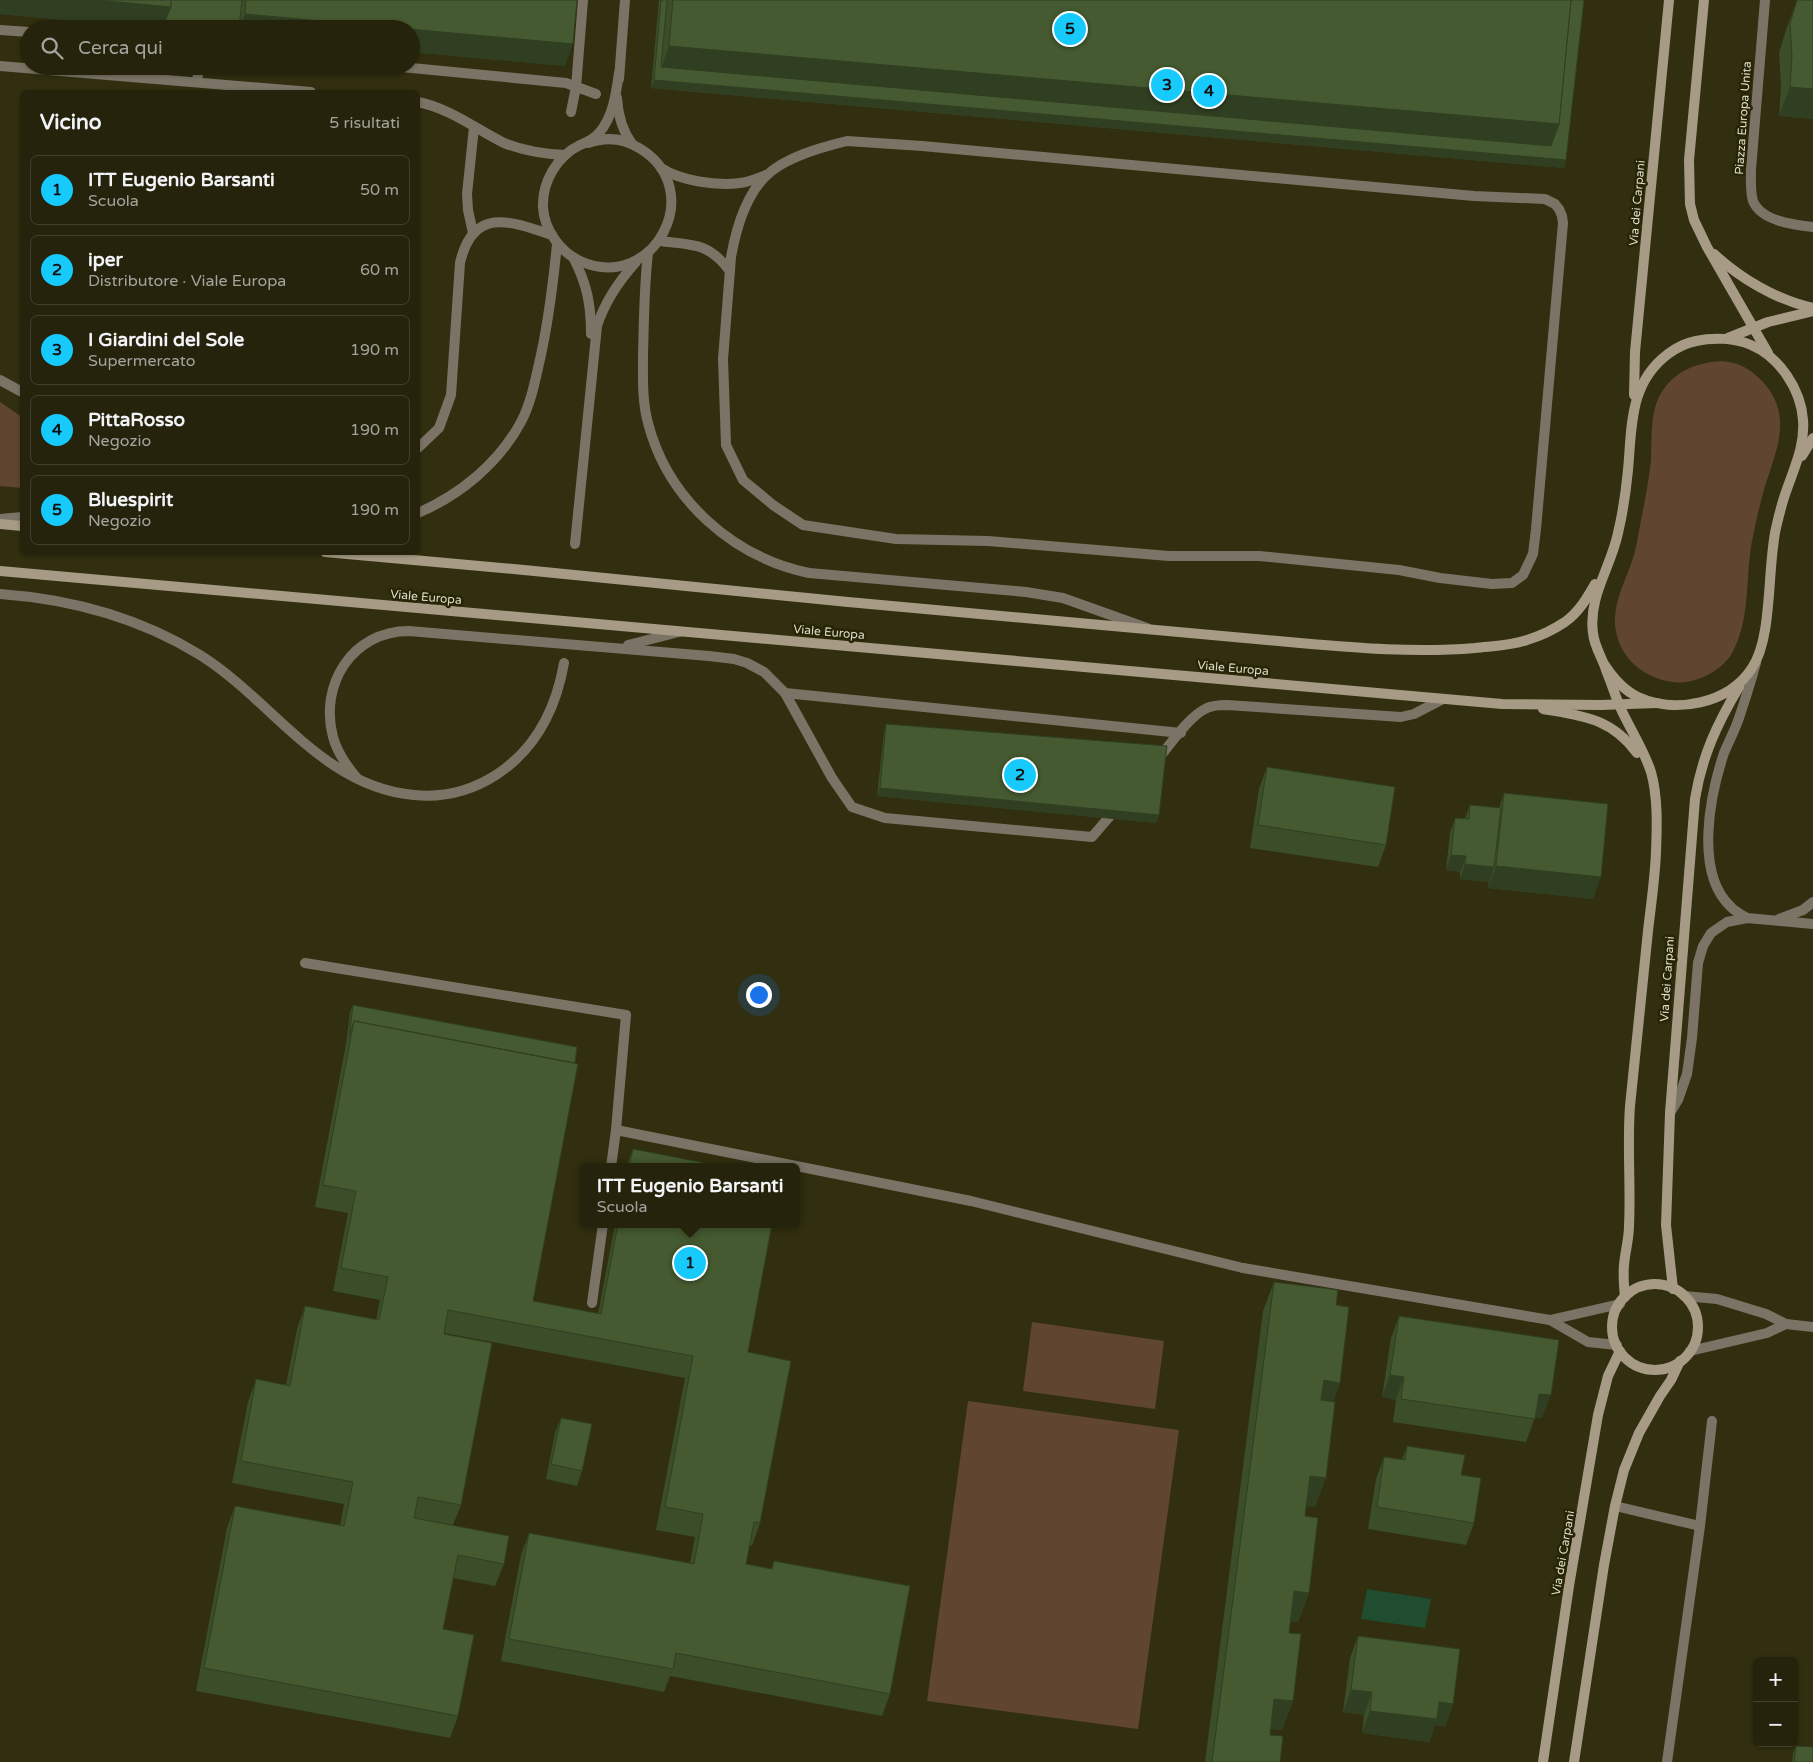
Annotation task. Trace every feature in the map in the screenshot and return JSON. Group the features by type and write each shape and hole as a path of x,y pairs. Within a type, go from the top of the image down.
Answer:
{"street":[{"path":"571,112 576,87 583,0"},
{"path":"625,0 617,100 623,129 632,144"},
{"name":"Via dei Carpani","path":"1634,409 1635,352 1669,0"},
{"path":"1704,0 1688,192 1694,220 1707,248 1770,356"},
{"name":"Piazza Europa Unita","path":"1766,0 1751,169 1752,196 1754,203 1766,214 1790,223 1813,227"},
{"path":"0,30 20,31"},
{"path":"0,66 20,68"},
{"path":"420,69 566,83 596,94"},
{"path":"588,143 607,121 615,97 619,73"},
{"path":"111,75 288,90"},
{"path":"197,82 198,75"},
{"path":"420,102 434,106 513,147 545,154 565,155"},
{"path":"474,127 467,194 468,210 474,233"},
{"path":"639,260 609,268 590,265 566,253 548,226 543,207 545,187 553,169 565,155 580,145 597,140 615,139 632,144 649,154 668,173 685,179 727,183 750,181 804,154 836,144 854,141 1474,196 1550,200 1559,209 1563,223 1540,494 1531,560 1518,580 1512,583 1492,584 1440,578 1399,570 1259,556 1169,556 988,541 896,539 804,524 773,505 743,480 726,445 723,359 734,240 754,190 767,174"},
{"path":"575,544 588,400 597,326 601,314 616,286 639,260 660,241 668,224 672,204 669,185 661,168"},
{"path":"420,446 439,428 451,395 460,262 463,249 474,233 495,222 520,224 555,239"},
{"path":"420,513 444,500 480,473 494,460 510,440 521,421 530,398 546,333 555,239"},
{"path":"660,241 694,244 716,254 730,271"},
{"path":"1707,248 1729,267 1757,285 1813,310"},
{"path":"648,253 644,300 643,381 648,423 661,460 671,478 694,508 718,530 741,546 772,563 787,568 826,574 1026,592 1064,598 1150,629"},
{"path":"573,257 581,273 591,311 588,400"},
{"path":"1723,339 1774,320 1813,310"},
{"path":"357,555 1363,648 1456,649 1508,645 1539,636 1565,621 1576,612 1585,601 1610,559 1618,534 1623,504 1634,409 1638,391 1645,379 1664,356 1694,341 1723,339 1748,343 1770,356 1778,364 1791,383 1802,408 1804,422 1803,440 1776,527 1770,566 1765,629 1739,718 1718,772 1709,832 1710,865 1719,889 1731,907 1747,918"},
{"path":"0,380 20,391"},
{"path":"1795,468 1813,438"},
{"path":"0,519 20,517"},
{"path":"0,524 20,526"},
{"name":"Via dei Carpani","path":"1610,559 1596,596 1592,617 1594,638 1619,705 1651,774 1656,798 1656,853 1630,1112 1629,1229 1623,1268 1622,1300"},
{"name":"Viale Europa","path":"0,571 1502,704 1619,705 1657,703"},
{"path":"0,594 59,601 104,612 153,630 186,646 216,666 313,750 341,769 380,790 398,794 434,796 449,795 463,791 487,781 518,759 543,727 556,696 564,663"},
{"path":"356,777 345,763 330,725 330,700 336,680 344,664 362,647 380,635 397,631 408,631 734,659 746,663 764,672 785,693 832,778 852,808 885,818 1092,837 1124,800"},
{"path":"614,648 680,632"},
{"name":"Via dei Carpani","path":"1673,1289 1666,1225 1670,1113 1688,869 1698,775 1720,718 1756,663"},
{"path":"1604,664 1612,677 1623,687 1642,699 1657,703 1689,704 1708,701 1730,691 1742,682"},
{"path":"785,693 1181,733"},
{"path":"1149,770 1194,716 1206,708 1227,705 1401,717 1414,714 1442,699"},
{"name":"Via dei Carpani","path":"1502,704 1570,714 1608,726 1622,734 1629,741 1651,774"},
{"path":"1771,921 1796,913 1813,902"},
{"path":"1670,1113 1678,1100 1688,1068 1700,953 1707,939 1716,929 1734,920 1747,918 1813,924"},
{"path":"305,963 626,1015 612,1163"},
{"path":"616,1130 781,1163"},
{"path":"800,1167 971,1201 1243,1268 1550,1320 1588,1342 1619,1348"},
{"path":"592,1303 602,1228"},
{"path":"1647,1284 1658,1284 1673,1289 1684,1296 1691,1304 1697,1316 1698,1330 1695,1344 1687,1356 1676,1364 1663,1369 1649,1369 1635,1365 1624,1356 1619,1348 1612,1325 1614,1314 1622,1300 1636,1288 1647,1284"},
{"path":"1684,1296 1717,1299 1766,1314 1786,1324 1813,1327"},
{"path":"1550,1320 1622,1300"},
{"path":"1690,1351 1767,1333 1786,1324"},
{"name":"Via dei Carpani","path":"1543,1762 1569,1586 1598,1415 1608,1376 1619,1348"},
{"path":"1574,1762 1604,1565 1624,1470 1639,1433 1671,1380 1680,1361"},
{"path":"1667,1762 1700,1526 1712,1421"},
{"path":"1615,1506 1700,1526"}],"shaded area":[{"path":"1721,361 1733,363 1749,370 1763,382 1772,394 1777,406 1780,418 1780,431 1752,541 1745,614 1737,642 1731,655 1713,672 1697,680 1672,682 1645,673 1625,654 1617,636 1615,615 1637,542 1647,490 1656,404 1664,388 1677,375 1702,364"},
{"path":"0,402 20,416 20,488 0,486"},
{"path":"1032,1322 1164,1341 1155,1409 1023,1391"},
{"path":"968,1401 1179,1430 1138,1729 927,1701"},
{"path":"1367,1589 1431,1599 1425,1628 1361,1619"}],"building":[{"path":"97,0 171,0 171,7"},
{"path":"171,0 242,0 240,20 165,20 171,7"},
{"path":"246,0 577,0 573,44 420,30 420,20 311,20 245,14"},
{"path":"661,0 667,0 661,67 1551,146 1559,124 1571,0 1584,0 1566,160 654,80"},
{"path":"673,0 1571,0 1559,124 669,46"},
{"path":"1797,0 1813,0 1813,89 1790,87 1792,56 1790,24"},
{"path":"886,724 1167,746 1159,815 880,788"},
{"path":"1267,767 1395,787 1386,845 1258,825"},
{"path":"1504,793 1608,804 1601,877 1496,866"},
{"path":"1470,805 1501,808 1494,867 1465,864 1466,856 1451,855 1455,818 1469,819"},
{"path":"353,1005 577,1047 575,1063 354,1021 349,1036"},
{"path":"354,1021 578,1064 533,1301 601,1314 617,1228 771,1228 748,1352 791,1361 760,1523 754,1522 746,1564 772,1569 774,1561 910,1586 890,1694 676,1653 673,1669 509,1639 529,1533 694,1564 703,1514 665,1507 693,1356 448,1310 444,1334 492,1343 461,1505 418,1497 414,1518 509,1536 504,1564 458,1555 443,1629 474,1635 458,1716 204,1668 235,1506 344,1526 353,1482 241,1461 256,1379 290,1386 305,1306 379,1320 388,1277 341,1268 356,1191 323,1185"},
{"path":"633,1149 705,1163 630,1163"},
{"path":"1274,1282 1338,1290 1336,1305 1349,1307 1340,1383 1324,1380 1321,1400 1335,1402 1326,1478 1310,1476 1305,1516 1318,1518 1309,1593 1294,1591 1289,1633 1301,1634 1293,1701 1274,1699 1270,1735 1283,1736 1280,1762 1212,1762"},
{"path":"1399,1316 1559,1340 1551,1395 1539,1394 1535,1419 1401,1399 1404,1377 1390,1375"},
{"path":"561,1418 592,1424 582,1471 551,1464"},
{"path":"1407,1446 1465,1455 1461,1475 1481,1478 1474,1523 1377,1507 1384,1457 1405,1460"},
{"path":"1358,1636 1460,1649 1453,1704 1439,1702 1437,1719 1370,1711 1372,1692 1351,1690"},
{"path":"1796,1747 1813,1747 1813,1762 1794,1762"}],"place":[{"name":"Bluespirit","path":"1070,29"},
{"name":"I Giardini del Sole","path":"1167,85"},
{"name":"PittaRosso","path":"1209,91"},
{"name":"iper","path":"1020,775"},
{"name":"ITT Eugenio Barsanti","path":"690,1263"}]}
